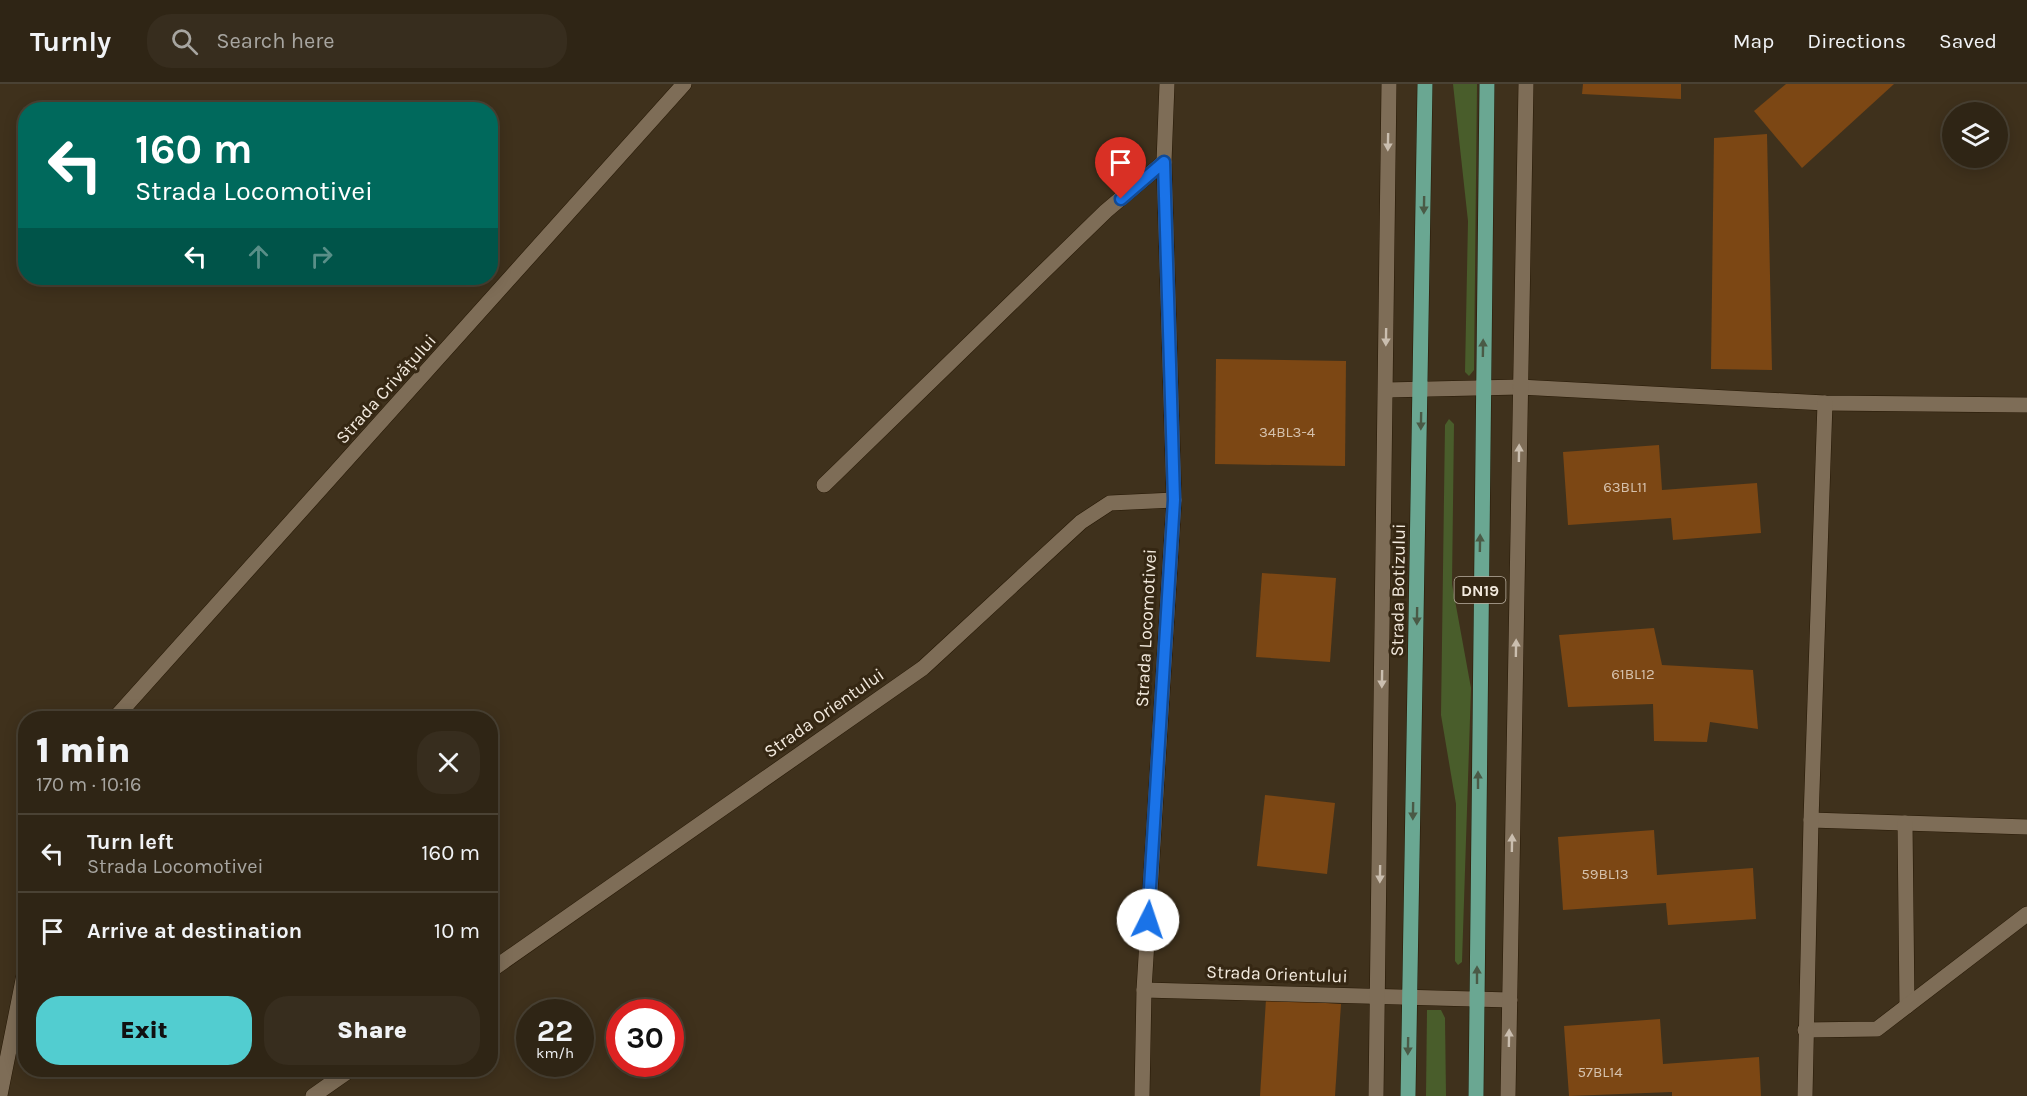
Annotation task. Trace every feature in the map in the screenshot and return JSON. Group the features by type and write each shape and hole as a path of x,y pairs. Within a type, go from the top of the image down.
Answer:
{"main road":[{"name":"Strada Botizului","path":"1408,1096 1425,84"},
{"name":"DN19","path":"1476,1096 1487,84"}],"street":[{"name":"Strada Crivățului","path":"122,711 684,84"},
{"name":"Strada Locomotivei","path":"1142,1096 1144,990 1174,500 1164,162 1167,84"},
{"path":"1376,1096 1389,84"},
{"path":"1508,1096 1526,84"},
{"path":"824,485 1106,211 1164,162"},
{"path":"1386,390 1483,386 1825,403 2027,405"},
{"path":"1805,1096 1811,820 1825,403"},
{"name":"Strada Orientului","path":"498,965 923,668 1081,522 1110,503 1174,500"},
{"path":"1811,820 2027,826"},
{"path":"1905,823 1907,1006"},
{"path":"1805,1030 1877,1029 2027,914"},
{"name":"Strada Orientului","path":"1144,990 1510,1000"},
{"path":"0,1095 18,1005"},
{"path":"313,1096 340,1077"}],"green space":[{"path":"1453,84 1477,84 1474,370 1469,376 1465,372 1468,221"},
{"path":"1449,419 1454,424 1452,584 1471,688 1462,962 1458,965 1455,961 1456,804 1441,715 1445,425"},
{"path":"1427,1010 1441,1010 1445,1018 1446,1096 1426,1096"}],"building":[{"path":"1583,84 1681,84 1681,99 1582,94"},
{"path":"1786,84 1894,84 1802,168 1754,111"},
{"path":"1767,134 1772,370 1711,369 1714,138"},
{"path":"1216,359 1346,361 1345,466 1215,464"},
{"path":"1659,445 1662,490 1757,483 1761,533 1673,540 1671,518 1568,525 1563,452"},
{"path":"1262,573 1336,578 1330,662 1256,657"},
{"path":"1654,628 1662,665 1753,670 1758,729 1710,722 1707,742 1654,741 1653,704 1568,707 1559,635"},
{"path":"1265,795 1335,803 1327,874 1257,866"},
{"path":"1654,830 1657,875 1753,868 1756,919 1668,925 1666,903 1563,910 1558,837"},
{"path":"1266,999 1341,1004 1335,1096 1260,1096"},
{"path":"1660,1019 1663,1064 1759,1057 1761,1096 1672,1096 1672,1092 1569,1096 1564,1026"}],"route":[{"path":"1121,199 1164,162 1174,500 1148,920"}]}
